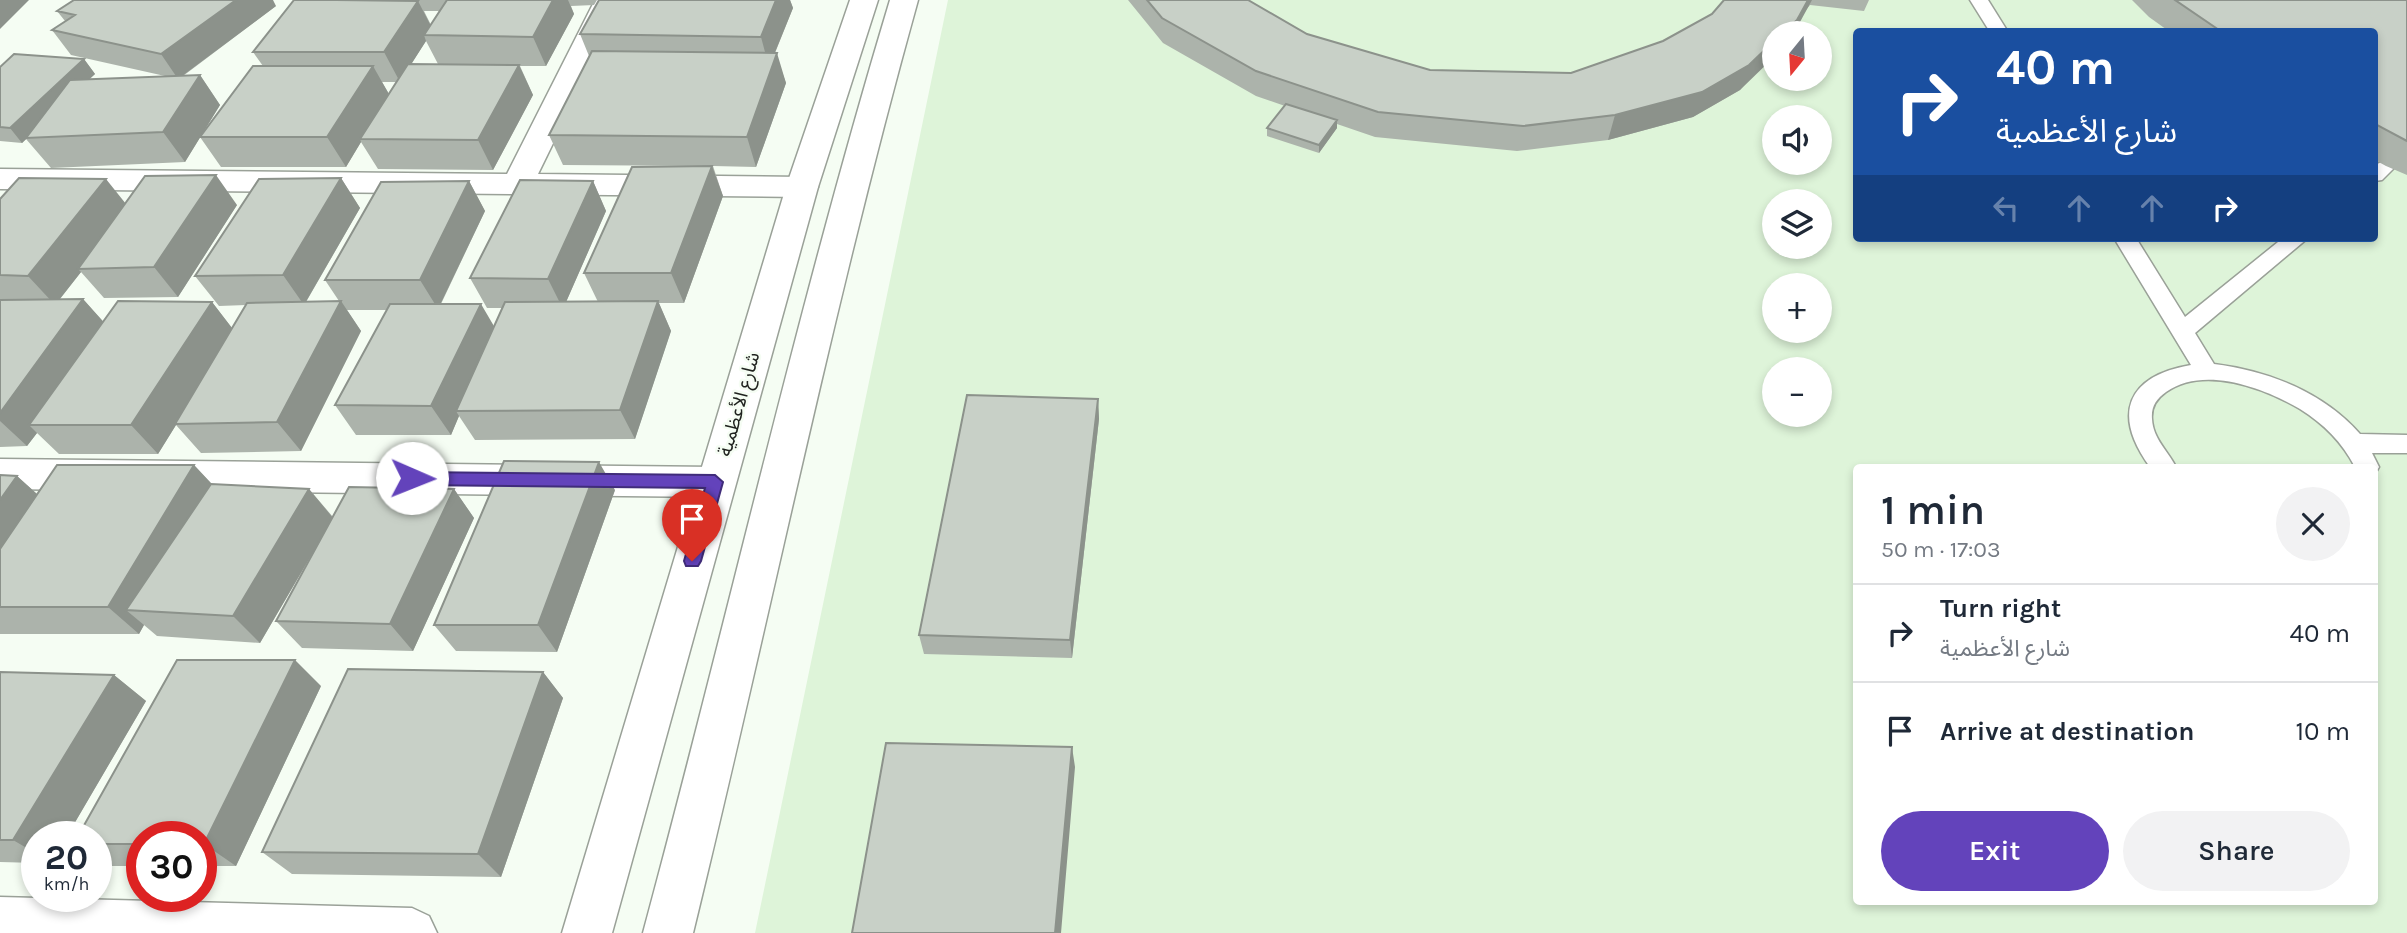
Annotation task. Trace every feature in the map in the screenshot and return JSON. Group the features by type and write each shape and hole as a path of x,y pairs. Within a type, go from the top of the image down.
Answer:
{"street":[{"path":"518,183 609,0"},
{"name":"شارع الأعظمية","path":"587,933 802,187 864,0"},
{"path":"668,933 856,165 904,0"},
{"path":"0,179 196,169 518,183 802,187"},
{"path":"0,474 715,482"},
{"path":"0,921 412,933"}],"lane":[{"path":"1979,0 1996,28"},
{"path":"2127,242 2207,372"},
{"path":"2182,331 2292,242"},
{"path":"2162,464 2149,449 2140,419 2147,393 2171,377 2207,372 2247,378 2288,393 2326,416 2354,443 2365,464"},
{"path":"2354,443 2407,444"}],"green space":[{"path":"948,0 2407,0 2407,933 755,933"}],"building":[{"path":"74,0 236,0 161,54 52,30 75,15 57,11"},
{"path":"294,0 418,1 384,52 253,52"},
{"path":"447,0 553,0 533,37 424,35"},
{"path":"599,0 776,0 761,37 580,34"},
{"path":"1147,0 1248,0 1307,34 1430,70 1571,73 1663,41 1712,14 1724,0 1808,0 1796,21 1762,21 1762,53 1749,65 1702,92 1615,115 1523,126 1378,112 1256,71 1162,18"},
{"path":"2175,0 2407,0 2407,141 2378,126 2378,28 2216,28"},
{"path":"592,51 777,53 747,137 549,135"},
{"path":"14,54 84,59 10,128 0,127 0,67"},
{"path":"408,64 519,65 478,140 360,139"},
{"path":"253,66 373,66 327,137 200,137"},
{"path":"200,75 163,132 26,138 70,80"},
{"path":"1286,104 1337,120 1319,145 1267,128"},
{"path":"712,166 671,273 584,273 632,167"},
{"path":"216,175 154,267 78,269 145,176"},
{"path":"19,178 106,179 28,276 0,275 0,199"},
{"path":"341,178 283,275 195,276 259,179"},
{"path":"520,180 593,181 548,279 470,278"},
{"path":"469,181 420,280 325,280 381,182"},
{"path":"83,299 0,413 0,300"},
{"path":"118,301 212,302 131,425 29,425"},
{"path":"341,301 277,422 175,424 247,303"},
{"path":"658,301 620,410 456,411 505,302"},
{"path":"390,304 481,304 431,406 335,405"},
{"path":"967,395 1098,399 1070,640 919,635"},
{"path":"504,461 599,462 538,625 434,625"},
{"path":"57,465 194,465 108,607 0,607 0,549"},
{"path":"0,475 17,476 0,500"},
{"path":"211,484 309,489 233,616 126,610"},
{"path":"349,487 454,489 390,624 276,621"},
{"path":"177,660 295,660 215,821 126,821 126,844 112,844 112,821 86,821"},
{"path":"348,669 543,672 478,854 262,852"},
{"path":"0,672 114,675 25,821 21,821 21,827 13,840 0,840"},
{"path":"886,743 1072,747 1055,933 852,933"}],"route":[{"path":"412,478 715,482 692,561"}]}
